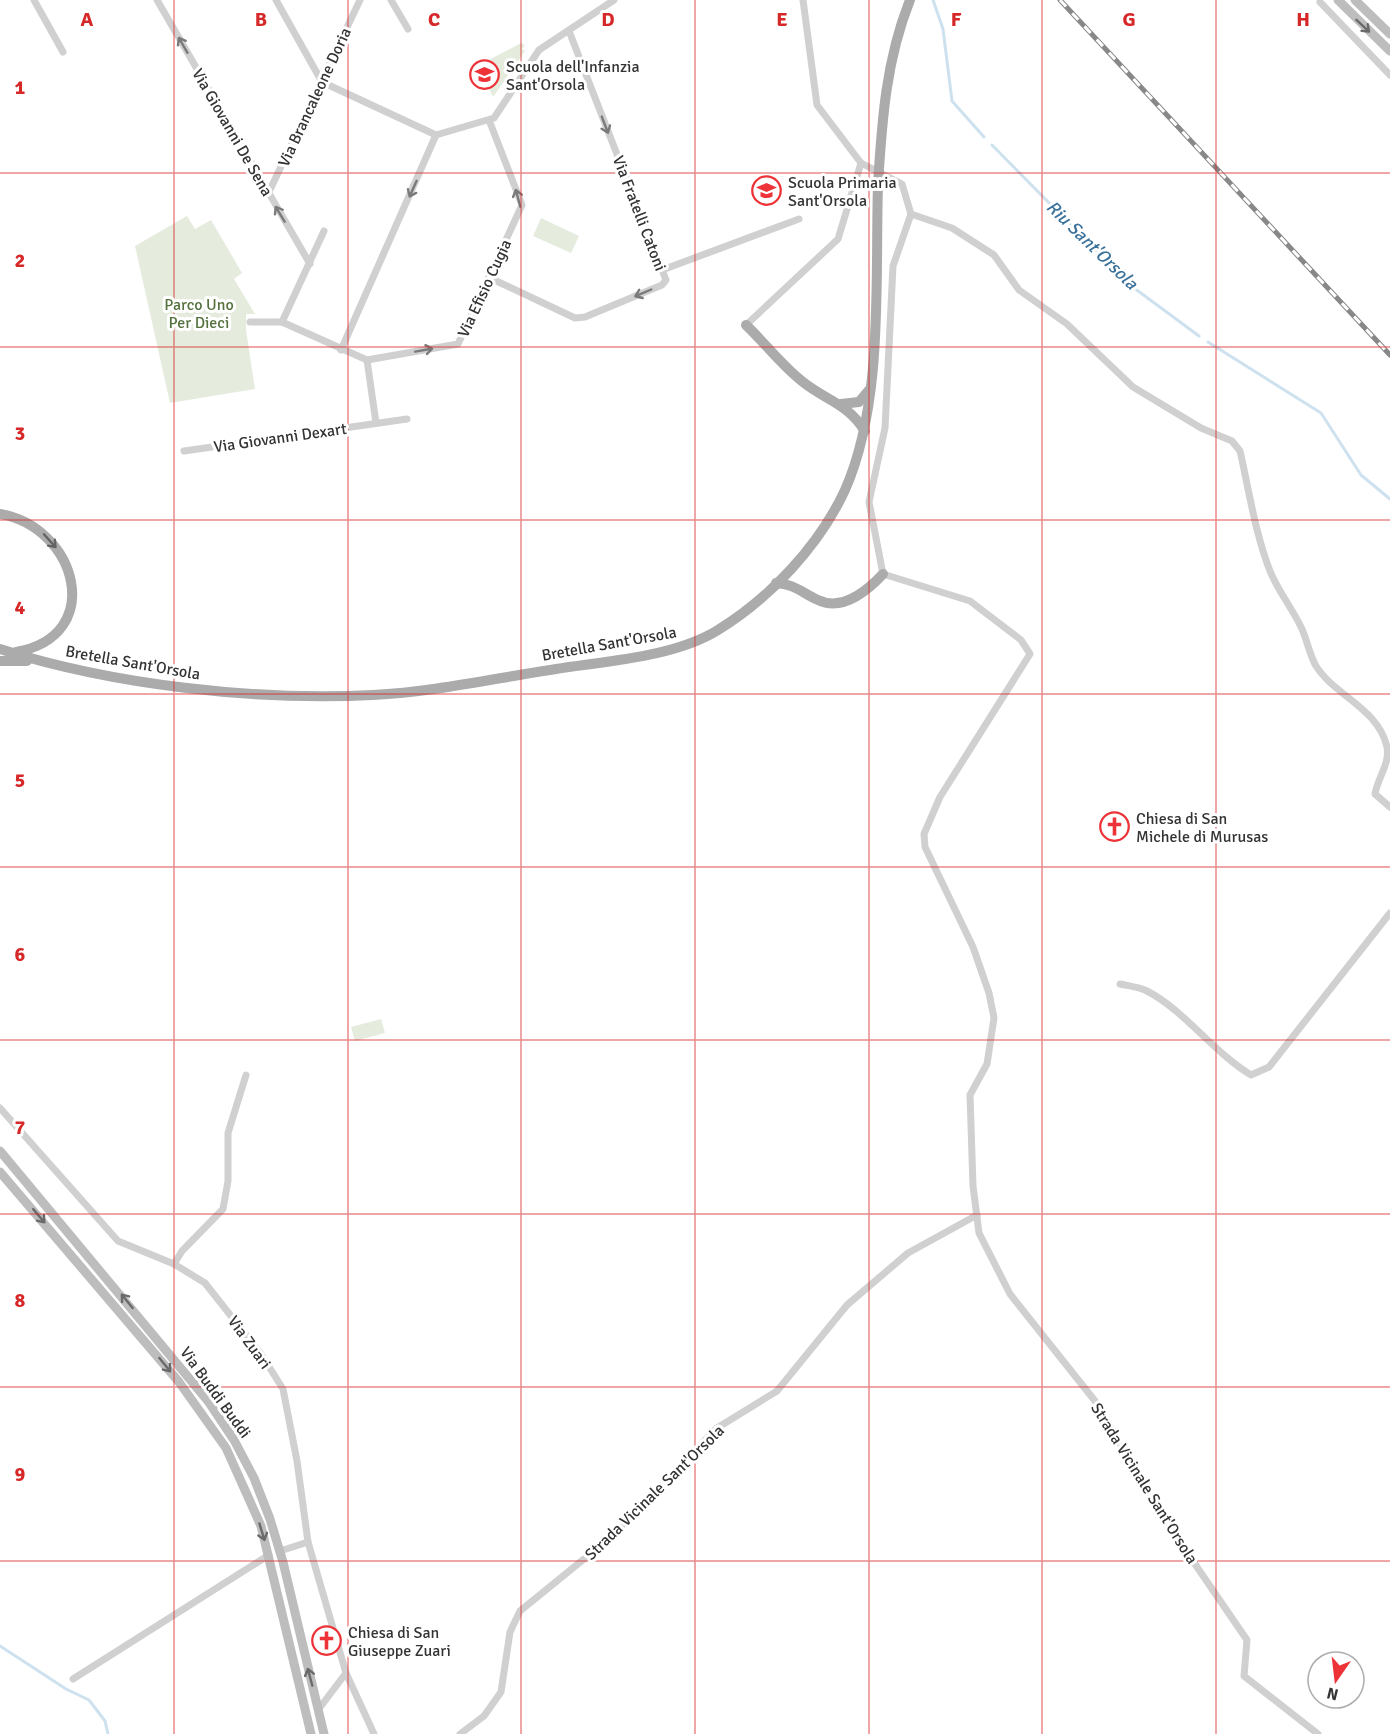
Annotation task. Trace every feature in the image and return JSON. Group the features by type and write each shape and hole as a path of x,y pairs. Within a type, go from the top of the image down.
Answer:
{"main road":[{"name":"Bretella Sant'Orsola","path":"5,651 41,661 210,692 374,695 420,691 629,658 688,644 717,631 776,583 813,545 844,491 865,431 870,388 883,106 889,66 910,0"},
{"path":"1338,0 1390,51"},
{"path":"1355,0 1390,34"},
{"path":"746,325 803,382 841,404 855,416 865,431"},
{"path":"841,404 859,402 870,388"},
{"path":"0,514 38,528 51,540 67,567 73,596 65,620 51,637 31,649 5,651"},
{"path":"796,563 797,576 807,593"},
{"path":"776,583 790,584 822,602 832,603 863,594 883,574"},
{"path":"0,661 41,661"},
{"name":"Via Buddi Buddi","path":"0,1151 208,1401 234,1440 254,1478 280,1551 324,1734"},
{"name":"Via Buddi Buddi","path":"0,1172 132,1325 206,1417 226,1448 261,1526 311,1734"}],"street":[{"path":"34,0 63,52"},
{"name":"Via Giovanni De Sena","path":"157,0 310,264"},
{"path":"276,0 322,82 436,135 494,118 539,50 614,0"},
{"name":"Via Brancaleone Doria","path":"268,194 360,0"},
{"path":"391,0 408,29"},
{"path":"803,0 818,105 861,163 902,183 911,214 893,266 885,428 869,502 883,574"},
{"path":"1320,2 1390,75"},
{"name":"Via Fratelli Catoni","path":"490,278 566,315 585,318 665,284 662,270 569,31"},
{"name":"Via Efisio Cugia","path":"367,360 458,344 522,205 489,120"},
{"path":"341,350 436,135"},
{"path":"746,325 838,239 861,163"},
{"path":"911,214 952,228 994,255 1019,290 1066,324 1133,387 1201,428 1232,441 1240,451 1270,572 1302,629 1315,664 1326,679 1346,693 1377,724 1387,745 1389,760 1377,782 1375,794 1390,807"},
{"path":"662,270 799,219"},
{"path":"282,322 324,231"},
{"path":"250,322 282,322 367,360 376,423"},
{"name":"Via Giovanni Dexart","path":"184,451 407,419"},
{"name":"Strada Vicinale Sant'Orsola","path":"883,574 970,601 1021,640 1030,654 940,797 924,834 925,847 973,947 989,993 994,1018 987,1064 970,1095 979,1233 1010,1294 1095,1401 1160,1513 1247,1640 1244,1676 1318,1734"},
{"path":"1120,984 1145,989 1159,998 1229,1062 1251,1075 1269,1067 1390,914"},
{"path":"174,1264 182,1251 224,1209 228,1181 228,1132 246,1075"},
{"name":"Via Zuari","path":"0,1108 118,1241 174,1264 205,1283 261,1354 283,1389 297,1461 308,1542 346,1673 374,1734"},
{"name":"Strada Vicinale Sant'Orsola","path":"460,1734 484,1716 501,1692 510,1632 520,1611 611,1536 717,1428 777,1391 847,1305 908,1253 977,1215"},
{"path":"280,1551 308,1542"},
{"path":"73,1679 269,1555"},
{"path":"318,1710 346,1673"}],"green space":[{"path":"521,43 525,45 522,49 525,51 493,97 482,74 477,76 472,69"},
{"name":"Parco Uno Per Dieci","path":"187,216 195,229 211,220 242,273 234,279 255,314 246,314 246,330 255,389 170,403 135,246"},
{"path":"541,218 579,236 571,253 533,236"},
{"path":"381,1019 385,1033 355,1041 351,1027"}],"waterway":[{"name":"Riu Sant'Orsola","path":"933,0 943,29 952,101 984,137"},
{"name":"Riu Sant'Orsola","path":"992,145 1130,285 1199,336"},
{"name":"Riu Sant'Orsola","path":"1208,342 1321,413 1361,475 1390,499"},
{"path":"0,1646 66,1689 89,1700 105,1721 108,1734"}],"railway":[{"path":"1060,0 1390,355"}],"place":[{"name":"Scuola dell'Infanzia Sant'Orsola","path":"485,75"},
{"name":"Scuola Primaria Sant'Orsola","path":"767,191"},
{"name":"Chiesa di San Michele di Murusas","path":"1115,827"},
{"name":"Chiesa di San Giuseppe Zuari","path":"327,1641"}]}
